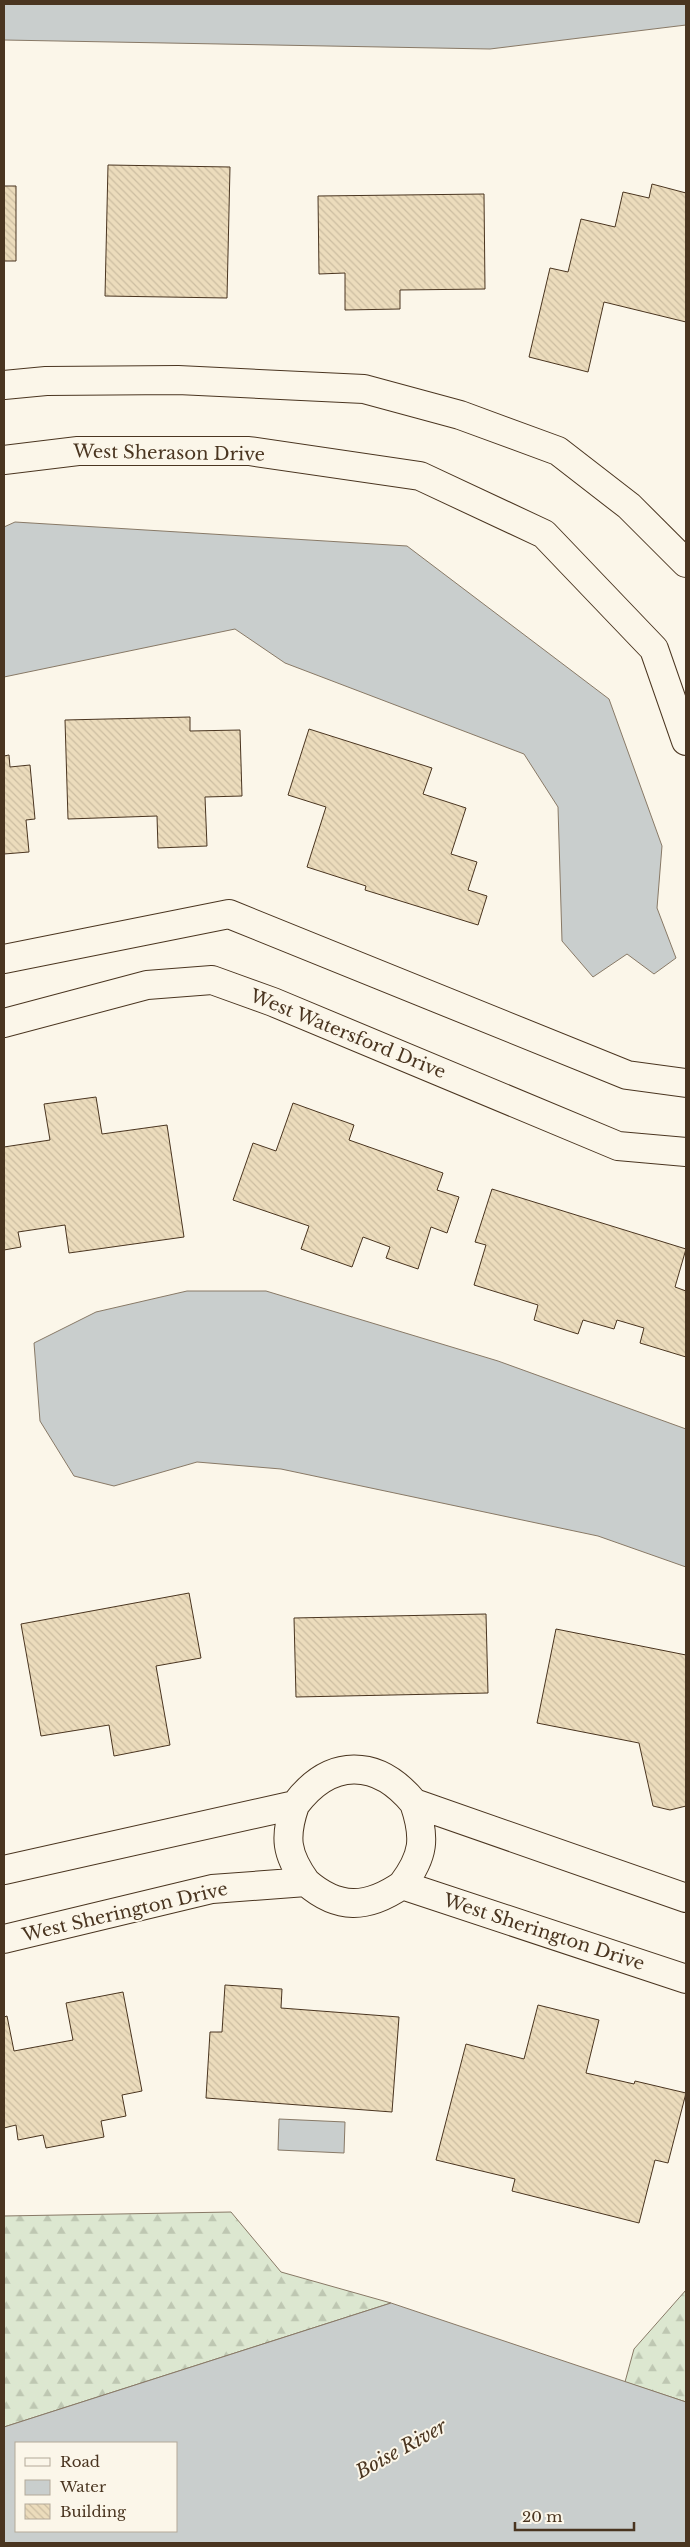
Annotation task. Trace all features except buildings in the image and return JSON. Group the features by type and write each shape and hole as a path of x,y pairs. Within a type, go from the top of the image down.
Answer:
{"street":[{"path":"4,385 46,381 178,380 364,389 460,415 558,451 629,506 686,563"},
{"name":"West Sherason Drive","path":"4,460 78,451 249,451 420,476 544,534 654,648 686,741"},
{"path":"4,959 229,914 627,1075 686,1083"},
{"name":"West Watersford Drive","path":"4,1023 147,986 212,980 273,1002 618,1146 686,1152"},
{"path":"362,1769 382,1775 400,1786 414,1803 421,1824 422,1846 415,1868 402,1885 386,1896 369,1902 351,1904 334,1900 318,1893 306,1882 294,1865 288,1845 288,1825 295,1805 307,1789 323,1777 342,1771 362,1769"},
{"path":"414,1803 686,1898"},
{"path":"4,1870 295,1805"},
{"name":"West Sherington Drive","path":"4,1939 212,1889 306,1882"},
{"name":"West Sherington Drive","path":"402,1885 686,1979"}],"green space":[{"path":"231,2212 281,2272 391,2303 4,2427 4,2216"},
{"path":"686,2290 686,2402 625,2382 634,2349"}],"water":[{"path":"4,4 686,4 686,25 490,49 4,40"},
{"path":"15,522 407,546 609,699 662,846 657,908 676,958 654,974 627,954 593,977 562,941 558,807 524,754 285,663 235,629 4,677 4,527"},
{"path":"187,1291 266,1291 498,1361 686,1429 686,1567 598,1536 281,1469 197,1462 114,1486 74,1476 40,1421 34,1343 96,1312"},
{"path":"279,2119 345,2122 344,2153 278,2150"},
{"name":"Boise River","path":"391,2303 686,2402 686,2543 4,2543 4,2427"}]}
